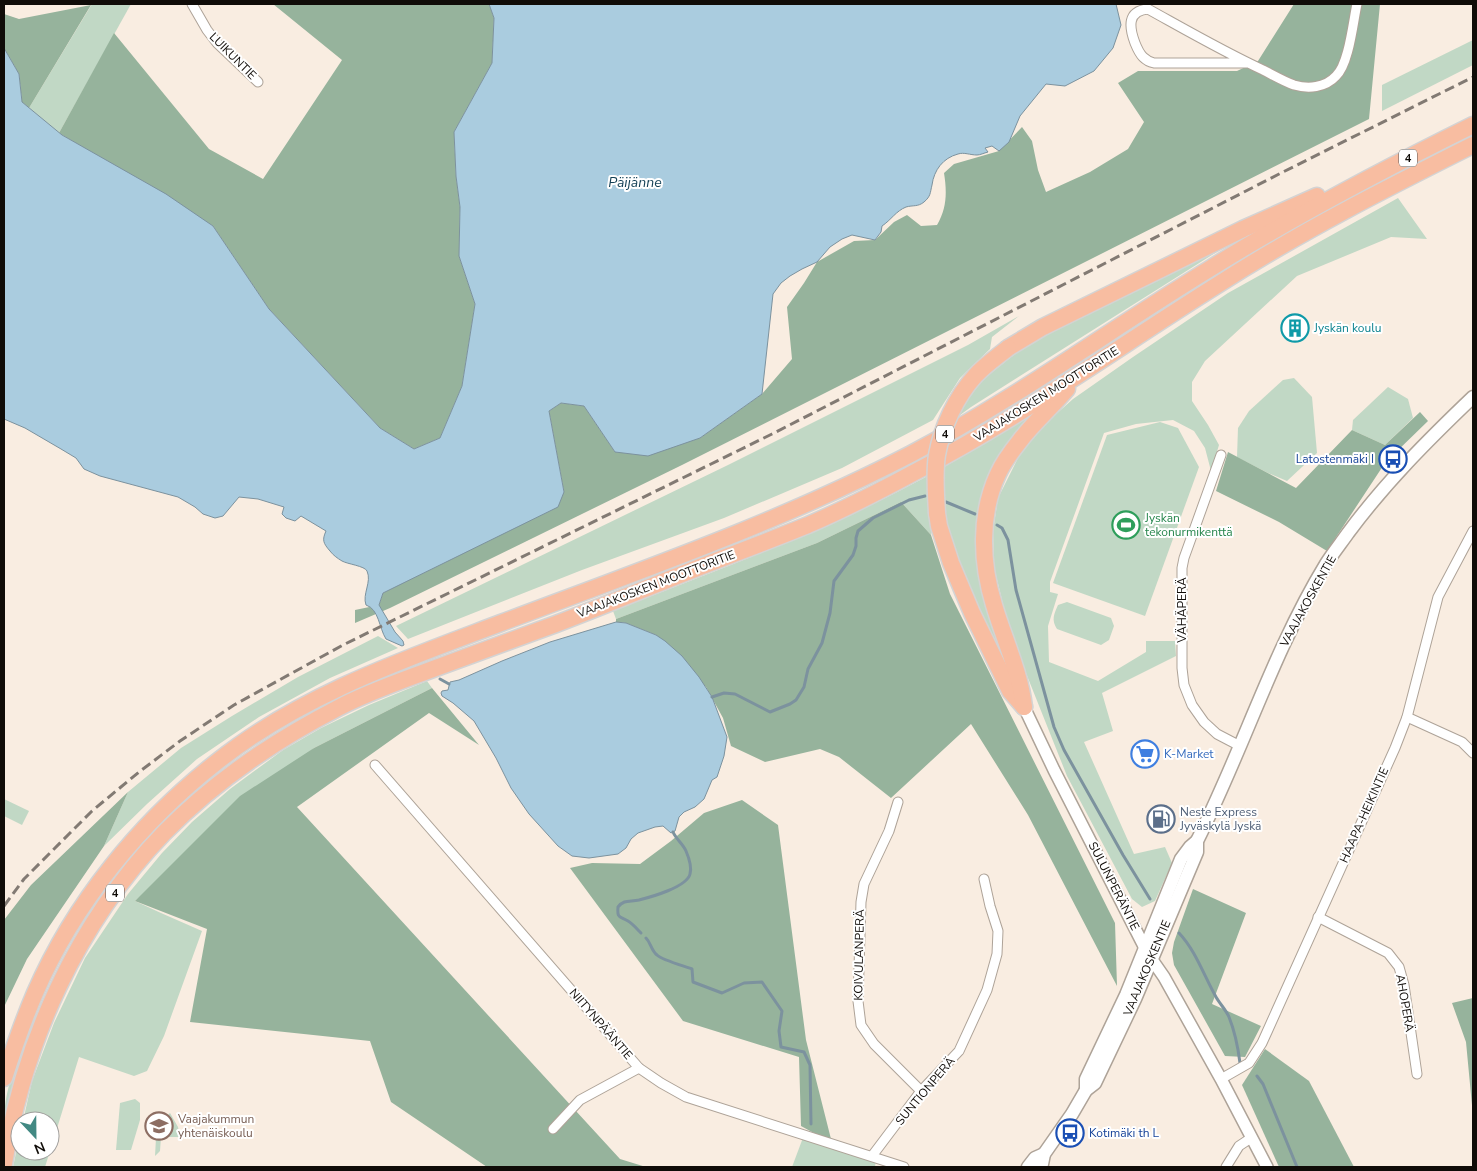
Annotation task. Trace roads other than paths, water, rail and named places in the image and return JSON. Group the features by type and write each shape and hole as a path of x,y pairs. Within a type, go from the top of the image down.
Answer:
{"highway":[{"name":"VAAJAKOSKEN MOOTTORITIE","path":"4,1078 36,989 97,886 121,854 180,792 220,759 246,741 308,703 381,670 807,505 913,453 1017,393 1211,268 1344,191 1473,125"},
{"name":"VAAJAKOSKEN MOOTTORITIE","path":"4,1164 12,1117 38,1033 60,983 82,941 130,871 162,835 188,810 287,736 341,706 386,687 558,623 812,523 927,466 1001,424 1221,282 1314,228 1473,146"},
{"path":"1024,707 1010,691 972,613 939,526 935,489 937,455 944,430 962,392 976,375 1008,348 1043,328 1261,221 1315,197 1344,191"},
{"path":"1024,707 1022,686 993,602 986,568 984,539 986,515 998,474 1019,442 1079,375"}],"main road":[{"name":"VAAJAKOSKENTIE","path":"1040,1167 1044,1154 1086,1090 1095,1084 1135,999 1148,953 1182,859 1190,847 1197,841 1280,652 1327,562 1360,517 1404,465 1473,397"},
{"name":"VAAJAKOSKENTIE","path":"1028,1167 1035,1158 1044,1154"}],"street":[{"name":"LUIKUNTIE","path":"192,4 206,30 217,44 258,82"},
{"path":"1248,63 1154,63 1145,60 1138,50 1130,27 1131,20 1137,12 1148,9 1248,63 1295,85 1320,86 1330,82 1338,75 1342,66 1357,4"},
{"name":"VÄHÄPERÄ","path":"1221,455 1182,568 1182,668 1184,685 1192,705 1204,722 1217,734 1240,746"},
{"name":"HAAPA-HEIKINTIE","path":"1221,1079 1249,1062 1262,1043 1391,757 1407,717 1438,597 1473,531"},
{"name":"SULUNPERÄNTIE","path":"1024,707 1054,770 1148,953 1164,977 1221,1079 1267,1167"},
{"path":"1407,717 1462,742 1473,753"},
{"name":"NIITYNPÄÄNTIE","path":"375,765 639,1068 686,1097 904,1167"},
{"name":"KOIVULANPERÄ","path":"898,802 888,831 864,884 860,902 858,1001 861,1025 874,1044 921,1092"},
{"name":"SUNTIONPERÄ","path":"872,1156 921,1092 959,1051 987,990 997,954 998,931 984,878"},
{"name":"AHOPERÄ","path":"1318,917 1388,953 1399,967 1404,985 1417,1074"},
{"path":"553,1130 580,1100 639,1068"},
{"path":"1226,1167 1239,1146 1251,1138"}],"water":[{"name":"Päijänne","path":"489,4 1116,4 1121,25 1113,48 1094,71 1065,86 1046,84 1020,116 1009,142 999,151 992,146 985,148 988,152 981,154 960,153 948,158 937,170 930,194 926,200 920,205 906,207 899,211 882,226 881,232 875,240 852,235 842,239 830,247 817,262 790,276 781,283 773,294 762,394 700,438 648,456 615,452 584,406 561,403 549,411 564,492 558,507 383,593 379,605 395,632 403,641 404,645 402,646 386,639 374,610 366,605 365,597 368,575 366,569 342,561 335,556 325,544 326,531 301,516 295,521 286,518 282,514 284,507 258,499 239,497 223,516 215,518 203,514 178,497 100,476 84,469 76,458 25,428 4,419 4,48 19,74 22,102 62,135 166,194 213,226 269,309 380,428 414,449 440,438 462,386 475,304 459,256 460,207 456,176 454,132 492,63 494,18"},
{"path":"616,622 626,623 656,635 682,656 699,677 712,697 727,737 724,756 717,777 712,780 704,799 679,817 675,831 671,833 663,826 638,833 631,839 626,848 618,854 589,858 572,856 558,846 529,814 511,788 474,721 442,696 441,693 448,690 450,682 550,642"}],"waterway":[{"path":"712,697 724,693 735,694 770,712 796,700 804,687 808,669 822,643 830,613 834,581 853,555 858,531 873,518 909,500 925,496"},
{"path":"946,502 975,514"},
{"path":"997,525 1002,528 1008,540 1016,590 1054,727 1064,750 1150,899"},
{"path":"440,679 449,684"},
{"path":"641,933 630,922 620,917 618,907 625,902 639,900 668,891 687,879 691,871 689,860 685,848 673,832"},
{"path":"1179,933 1190,948 1229,1017 1240,1063"},
{"path":"646,938 657,955 692,969 693,982 722,993 744,983 762,982 782,1011 779,1031 781,1047 804,1052 810,1065 811,1124"},
{"path":"1257,1076 1263,1084 1297,1167"}],"railway":[{"path":"4,906 24,879 92,811 180,741 234,705 343,645 772,434 1283,172 1473,77"}],"place":[{"name":"Jyskän koulu","path":"1295,328"},
{"name":"Latostenmäki I","path":"1393,459"},
{"name":"Jyskän tekonurmikenttä","path":"1126,525"},
{"name":"K-Market","path":"1145,754"},
{"name":"Neste Express Jyväskylä Jyskä","path":"1161,819"},
{"name":"Vaajakummun yhtenäiskoulu","path":"159,1126"},
{"name":"Kotimäki th L","path":"1070,1133"}]}
